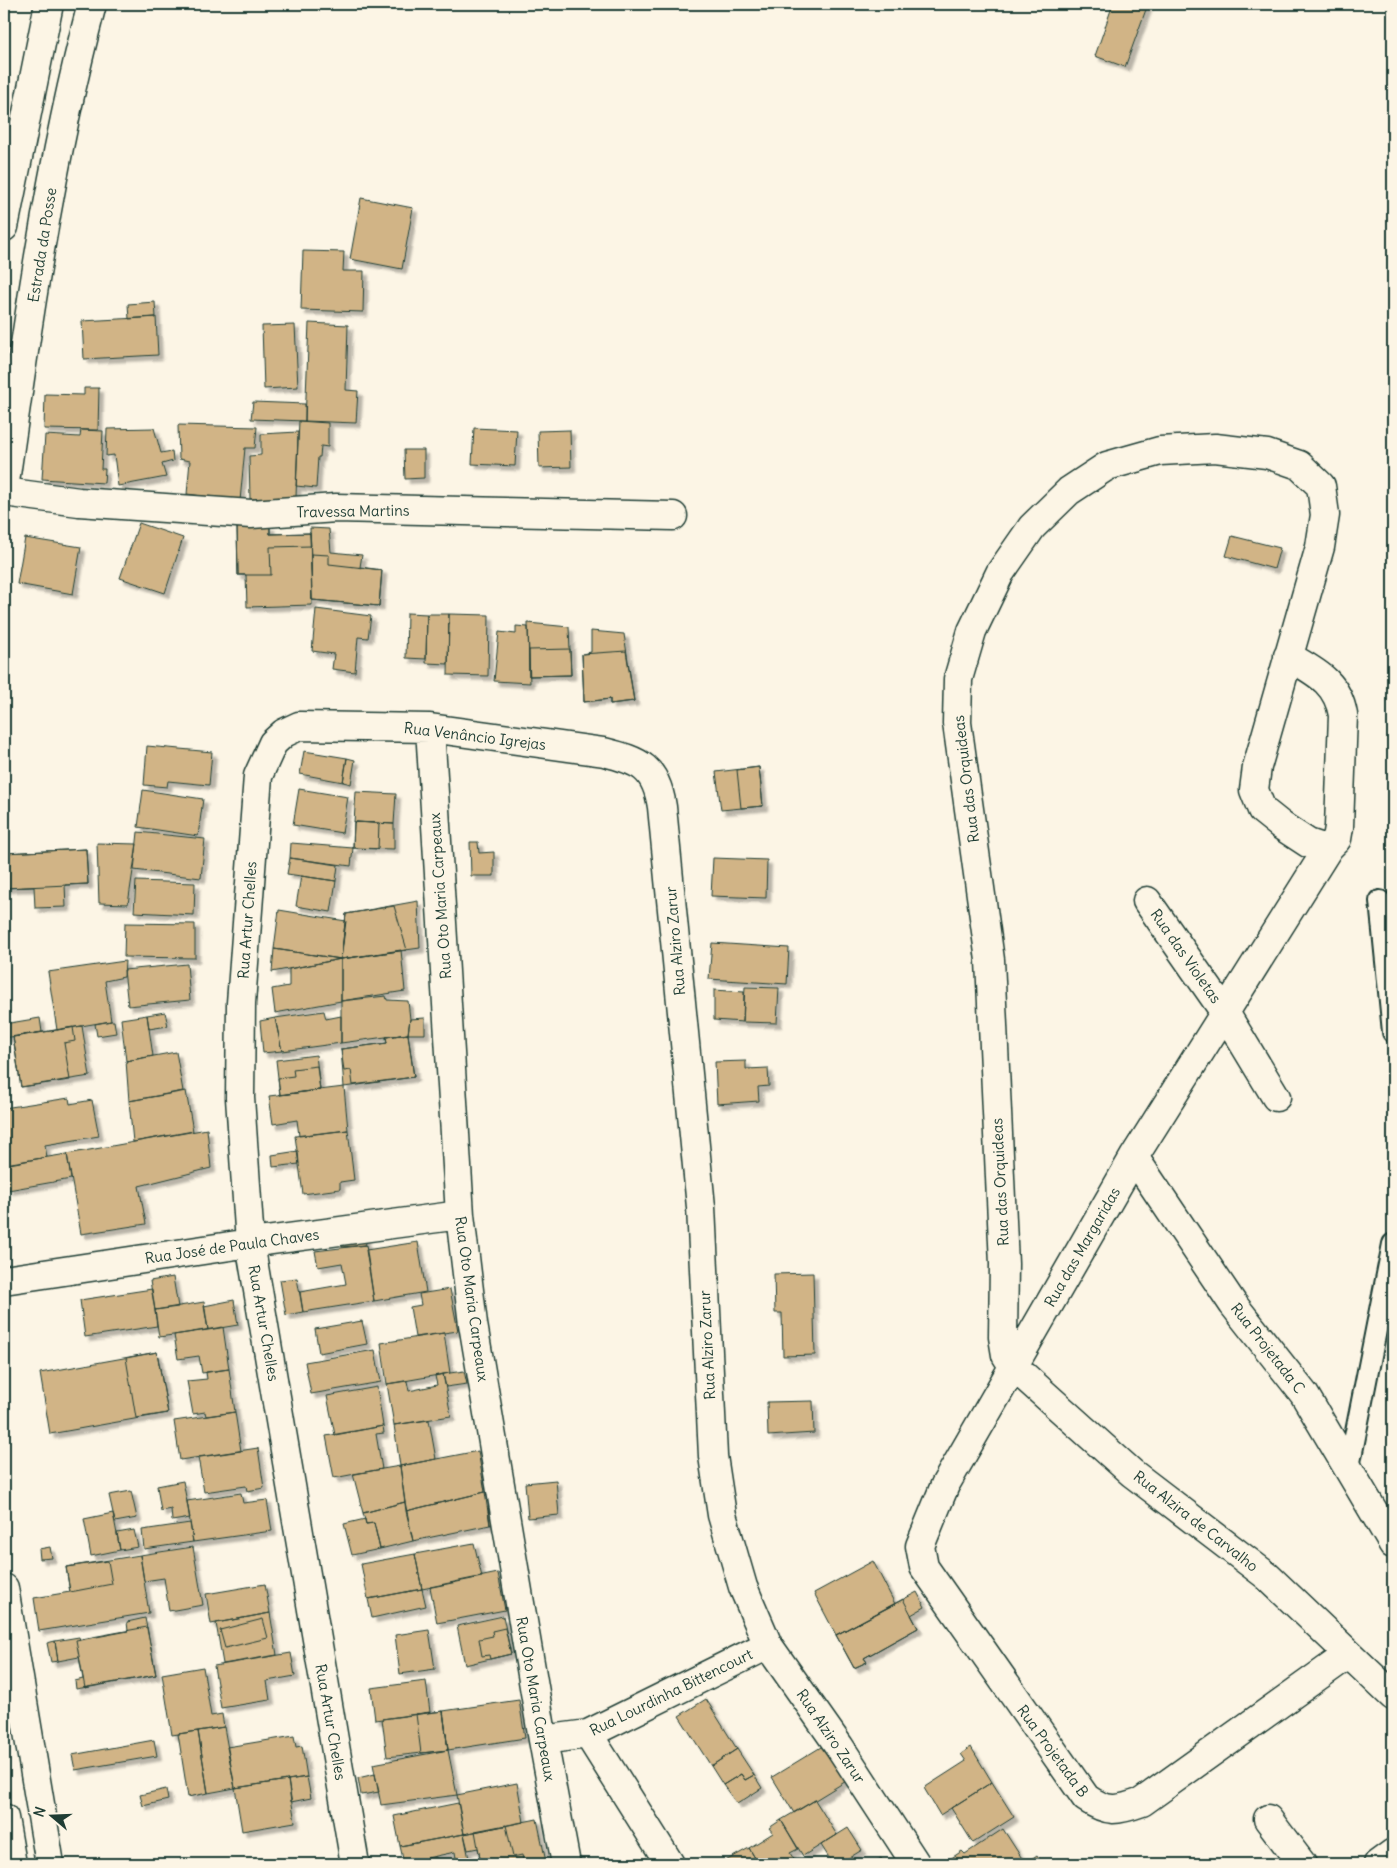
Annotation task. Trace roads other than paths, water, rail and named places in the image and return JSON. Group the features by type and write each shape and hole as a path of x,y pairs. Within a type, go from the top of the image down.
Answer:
{"street":[{"path":"4,219 49,4"},
{"name":"Estrada da Posse","path":"4,491 49,199 71,81 92,4"},
{"name":"Rua das Orquideas","path":"1013,1366 1006,1355 1003,1337 1004,1264 990,960 957,723 958,679 972,631 1000,572 1032,527 1069,491 1107,466 1160,451 1215,448 1267,454 1299,465 1321,486 1325,515 1320,546 1257,767 1254,790 1262,810 1282,826 1308,843 1320,847 1329,847"},
{"name":"Travessa Martins","path":"4,491 79,502 251,514 336,508 673,516"},
{"path":"1288,656 1329,683 1340,698 1343,715 1339,827 1336,839 1329,847"},
{"name":"Rua Venâncio Igrejas","path":"258,776 273,743 284,733 300,726 430,728 604,752 626,758 644,766 652,775"},
{"name":"Rua Oto Maria Carpeaux","path":"430,728 460,1215 473,1324 543,1740 566,1864"},
{"name":"Rua Alziro Zarur","path":"652,775 659,789 662,807 700,1198 713,1456 722,1515 743,1587 768,1645 839,1746 916,1864"},
{"name":"Rua Artur Chelles","path":"258,776 241,1003 240,1098 250,1242 355,1864"},
{"name":"Rua das Margaridas","path":"944,1485 1134,1157 1224,1011 1329,847"},
{"name":"Rua das Violetas","path":"1147,901 1224,1011 1276,1098"},
{"name":"Rua Projetada C","path":"1134,1157 1233,1304 1304,1394 1393,1544"},
{"name":"Rua José de Paula Chaves","path":"4,1280 250,1242 460,1215"},
{"name":"Rua Alzira de Carvalho","path":"1013,1366 1132,1473 1267,1576 1349,1654 1388,1680"},
{"name":"Rua Projetada B","path":"944,1485 920,1546 924,1567 1086,1798 1101,1808 1119,1810 1142,1802 1349,1654"},
{"path":"4,1588 50,1864"},
{"name":"Rua Lourdinha Bittencourt","path":"543,1740 588,1734 768,1645"},
{"path":"588,1734 670,1864"},
{"path":"4,1818 12,1864"},
{"path":"1268,1818 1302,1864"},
{"path":"1378,1864 1393,1853"}],"lane":[{"path":"1380,901 1393,1032"},
{"path":"1349,1467 1393,1244"}]}
